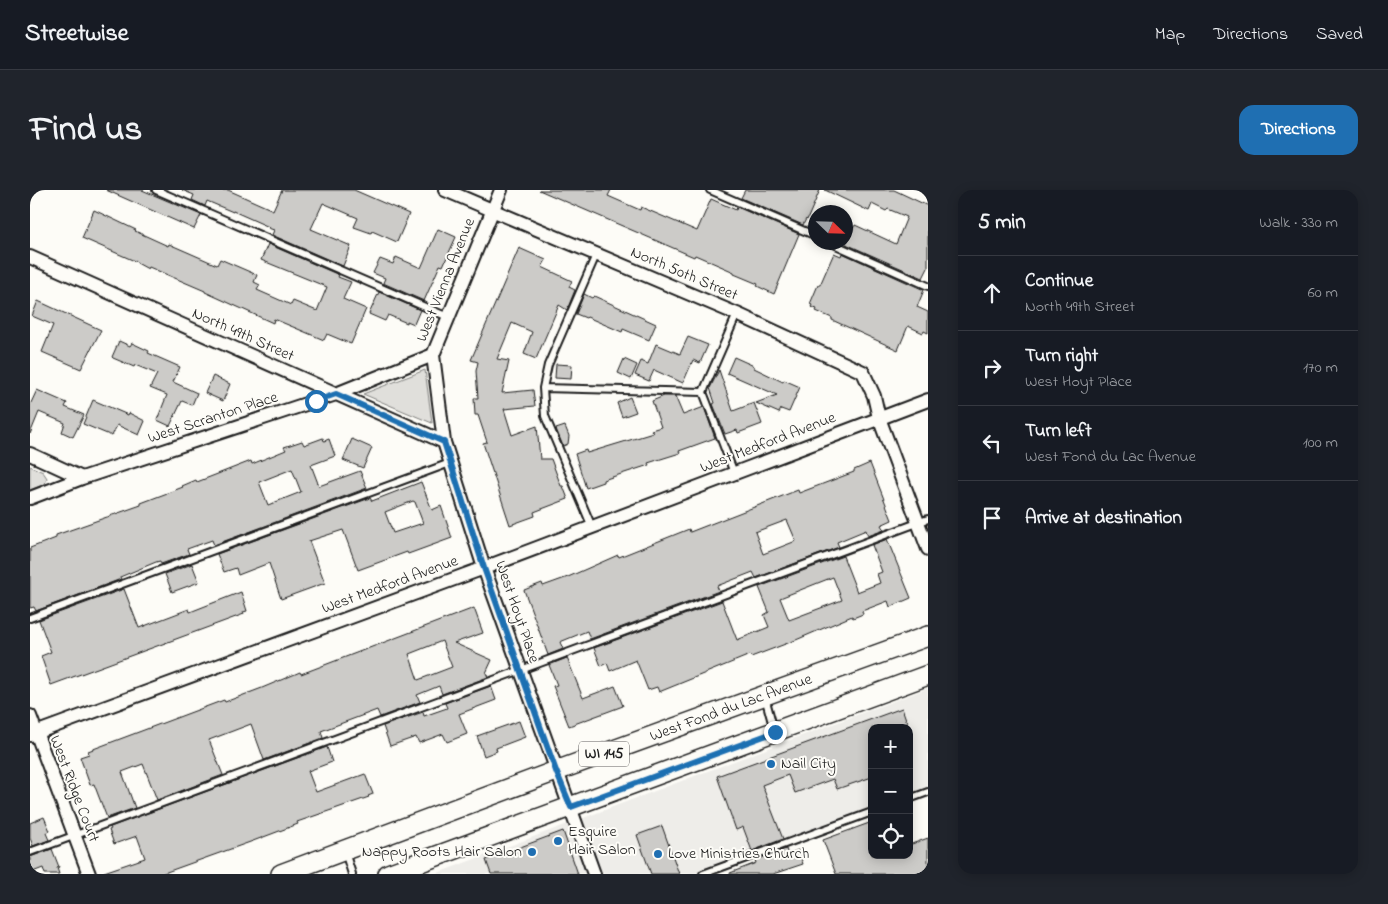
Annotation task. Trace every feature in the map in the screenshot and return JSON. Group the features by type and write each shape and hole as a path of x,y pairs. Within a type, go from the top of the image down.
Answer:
{"main road":[{"name":"West Fond du Lac Avenue","path":"281,874 556,771 928,636"},
{"name":"WI 145","path":"388,874 928,675"}],"street":[{"name":"North 50th Street","path":"445,190 736,314 863,372 874,396 879,418 923,521 928,549"},
{"name":"West Vienna Avenue","path":"433,355 501,190"},
{"name":"North 49th Street","path":"30,257 444,442"},
{"name":"West Scranton Place","path":"30,498 82,478 336,394 433,355"},
{"name":"West Hoyt Place","path":"433,355 444,442 450,463 484,568 594,874"},
{"name":"West Medford Avenue","path":"33,734 484,568 928,400"},
{"path":"30,454 82,478"},
{"name":"West Ridge Court","path":"30,716 33,734 89,874"}],"lane":[{"path":"156,190 448,318"},
{"path":"710,190 808,233"},
{"path":"847,250 928,286"},
{"path":"592,527 545,416 543,388 548,366 596,255"},
{"path":"734,473 703,392 736,314"},
{"path":"543,388 703,392"},
{"path":"30,618 450,463"},
{"path":"30,852 923,521"},
{"path":"764,696 775,732"},
{"path":"913,798 928,792"},
{"path":"703,874 868,813"},
{"path":"345,850 352,874"}],"shaded area":[{"path":"425,370 432,423 363,394"},
{"path":"30,466 43,472 47,478 45,484 30,490"},
{"path":"928,688 928,795 913,801 913,724 868,724 868,817 711,874 435,874"}],"building":[{"path":"106,190 142,190 201,215 194,229"},
{"path":"182,190 228,190 273,210 282,190 354,190 409,214 397,242 372,231 371,233 354,227 358,218 323,203 311,229 351,246 343,266 272,235 274,230 233,211 207,201 205,206 192,200 194,195"},
{"path":"539,190 611,190 608,196 640,210 641,207 697,231 711,199 736,210 737,207 799,234 774,294 757,286 758,284 734,274 734,272 695,255 694,257"},
{"path":"745,190 820,190 814,205 808,205 808,218 803,225 741,198"},
{"path":"825,190 894,190 928,206 928,268 923,278 853,247 853,229 855,225 896,244 907,217 888,209 886,211 872,204 869,211"},
{"path":"94,210 168,246 169,244 217,265 220,259 257,275 254,282 260,285 257,290 291,305 293,301 317,311 327,287 261,260 268,244 339,275 338,277 351,282 343,299 366,309 351,344 327,334 324,340 274,319 273,323 205,291 149,267 148,269 137,262 82,238"},
{"path":"438,229 456,237 443,266 440,265 424,301 383,283 385,278 373,273 380,259 393,264 396,257 421,268"},
{"path":"519,248 546,260 542,267 572,281 569,287 575,290 567,310 559,305 536,359 524,354 532,332 512,323 497,359 509,361 502,393 533,390 535,406 504,409 512,435 537,426 540,459 551,459 568,499 534,512 535,516 510,525 483,443 487,442 478,415 475,415 474,398 478,398 476,371 478,362 471,360"},
{"path":"834,253 841,256 842,253 924,290 917,307 928,312 928,333 924,331 923,333 908,326 898,350 832,320 832,318 811,307 812,305 810,304 818,285 820,285"},
{"path":"379,292 420,310 414,324 388,315 385,321 369,314"},
{"path":"584,294 592,298 594,296 656,324 649,340 623,329 622,332 576,314"},
{"path":"38,301 101,330 81,369 42,352 53,325 32,316"},
{"path":"688,337 708,345 700,363 693,360 683,383 654,370 649,381 635,375 641,361 648,364 656,344 680,354"},
{"path":"119,341 130,346 132,343 149,351 148,353 180,367 173,382 197,393 192,405 182,401 170,426 157,420 167,395 150,388 157,374 113,358"},
{"path":"734,357 783,382 784,380 800,387 789,412 781,409 779,413 756,403 777,395 727,373"},
{"path":"624,359 637,365 631,379 618,373"},
{"path":"556,364 572,365 571,379 555,378"},
{"path":"719,370 733,411 754,403 762,424 738,433 737,430 725,434 713,404 715,403 710,388"},
{"path":"213,376 230,384 223,401 205,393"},
{"path":"37,390 67,403 65,407 84,415 73,437 62,432 65,423 39,412 30,434 30,405"},
{"path":"664,396 675,396 683,415 704,407 715,438 586,488 575,454 586,450 587,453 653,433 651,430 661,427 652,401"},
{"path":"630,397 636,412 622,417 617,403"},
{"path":"93,400 145,421 139,435 117,425 112,436 83,424"},
{"path":"565,426 569,436 568,444 563,446 556,429"},
{"path":"323,438 324,441 329,439 335,456 311,465 319,486 360,471 367,488 214,545 212,540 187,549 189,554 161,564 160,561 156,562 120,577 121,579 36,611 34,607 30,608 30,548 56,538 56,535 141,505 141,503 196,480 197,482 251,461 252,464 286,450 284,447 302,441 304,445","holes":["292,469 301,492 268,505 259,482"]},
{"path":"352,439 372,448 363,468 343,460"},
{"path":"870,463 892,520 881,525 884,530 868,536 866,530 837,542 839,547 756,578 753,572 717,586 719,591 590,639 587,631 560,642 563,649 548,655 524,590 542,583 543,586 568,577 618,555 619,557 689,529 690,532 798,490 799,493 854,472 854,470","holes":["787,520 796,541 763,554 755,532"]},
{"path":"421,482 432,510 441,506 452,538 358,570 343,530 309,541 325,583 281,599 269,563 238,575 236,568 224,572 217,554 370,498 372,501","holes":["413,501 423,523 393,533 385,512"]},
{"path":"887,539 911,598 890,607 888,601 862,611 863,614 853,618 852,616 796,640 751,657 750,655 659,692 657,687 648,690 636,660 610,671 607,663 601,666 594,648 722,601 737,640 769,627 764,615 769,612 759,587 843,556 857,592 880,583 877,574 882,572 872,545","holes":["833,577 842,600 789,620 780,598"]},
{"path":"192,564 199,582 172,592 165,574"},
{"path":"124,589 139,628 189,609 190,612 241,592 247,611 243,612 244,614 51,685 41,656 51,652 39,620"},
{"path":"474,608 483,633 454,643 492,660 486,673 488,677 442,694 439,686 417,695 420,702 380,717 377,710 321,731 323,738 264,760 251,724 209,740 223,775 157,800 143,764 122,772 135,808 107,818 94,784 90,785 80,757 89,754 88,751 224,700 225,702 300,672 301,674","holes":["442,641 452,667 418,680 409,654"]},
{"path":"567,658 583,698 615,686 623,706 569,726 553,686 557,685 549,665"},
{"path":"491,686 496,700 459,714 467,734 447,742 443,734 419,743 416,737 390,746 383,726 423,712 424,716 447,708 445,703"},
{"path":"902,708 908,724 868,724 868,778 837,789 833,779 795,793 788,775 762,785 783,839 752,851 743,827 736,830 717,776"},
{"path":"519,721 525,737 496,748 497,751 484,756 477,736"},
{"path":"327,747 332,762 308,771 316,792 365,774 373,794 297,822 298,824 253,841 161,874 104,874 104,872 145,858 137,836 114,844 109,830 111,829 110,827"},
{"path":"44,817 50,831 46,833 49,840 33,846 30,838 30,823"},
{"path":"868,823 868,859 913,859 913,844 928,838 928,874 836,874 823,840"},
{"name":"Love Ministries Church","path":"662,826 679,874 651,874 637,835"},
{"path":"563,831 578,874 491,874 486,860"},
{"path":"52,849 59,867 57,868 59,874 45,874 43,868 30,873 30,857"},
{"path":"786,849 788,854 798,850 803,864 773,874 730,874 756,863 755,860"}],"place":[{"name":"Nail City","path":"771,764"},
{"name":"Esquire Hair Salon","path":"558,841"},
{"name":"Nappy Roots Hair Salon","path":"532,852"},
{"name":"Love Ministries Church","path":"658,854"}],"route":[{"path":"316,401 336,394 444,442 484,568 556,771 571,807 775,732"}]}
